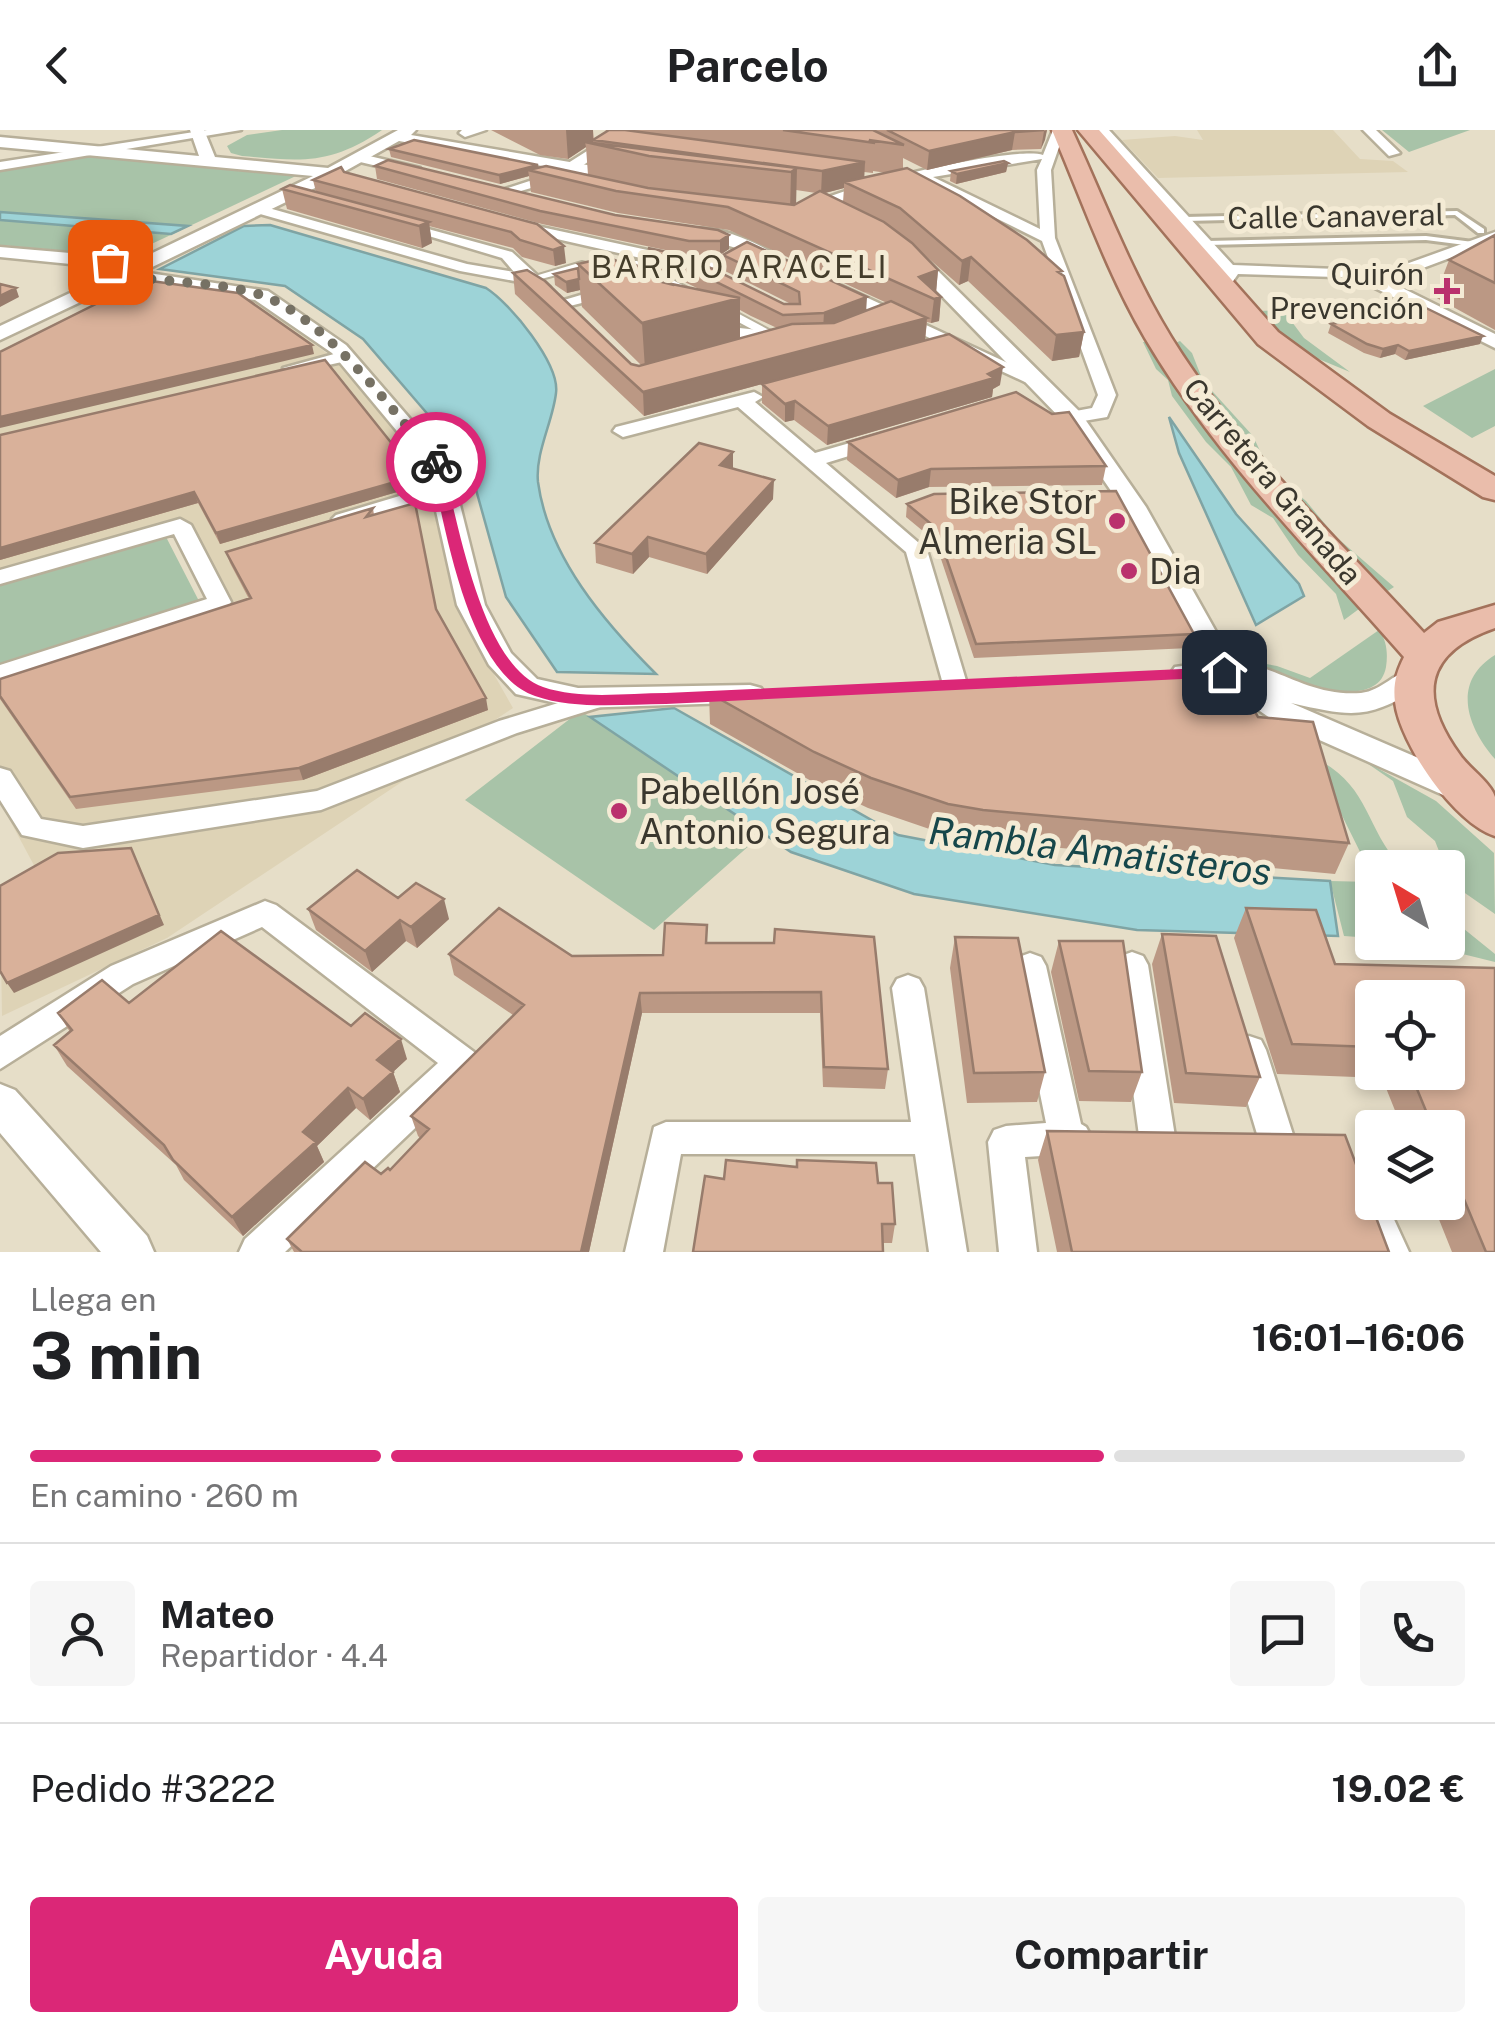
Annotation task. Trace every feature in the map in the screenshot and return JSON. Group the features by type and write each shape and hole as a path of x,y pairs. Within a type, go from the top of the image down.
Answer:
{"main road":[{"path":"1099,133 1225,278 1268,338 1380,420 1495,490"},
{"name":"Carretera Granada","path":"1048,146 1157,335 1207,410 1420,667"},
{"path":"1495,616 1444,636 1420,667 1414,702 1418,724 1445,770 1495,820"}],"street":[{"path":"0,166 197,132 235,130"},
{"path":"1099,133 1127,130"},
{"path":"1369,130 1394,153"},
{"path":"468,131 536,162"},
{"path":"197,132 209,161"},
{"path":"1099,133 1207,244 1225,278 1370,278 1483,237"},
{"path":"366,166 404,134 536,162 646,178"},
{"path":"570,168 604,139 628,145"},
{"path":"0,142 332,173 388,165 438,175"},
{"path":"794,220 809,201 1013,158 1048,146 1048,238 1107,395 1100,413 1072,417"},
{"path":"897,163 1048,238"},
{"path":"0,334 258,209 298,197 332,173"},
{"path":"849,176 906,182"},
{"path":"533,201 492,190 548,178 582,186"},
{"path":"809,201 846,215"},
{"path":"258,209 465,268 530,278 582,265"},
{"path":"308,224 344,210"},
{"path":"233,221 290,220"},
{"path":"380,220 507,255 578,319"},
{"path":"501,222 634,258 689,264 724,262 746,247"},
{"path":"687,231 722,236 782,264"},
{"path":"507,255 541,234"},
{"path":"541,234 633,300"},
{"path":"890,238 918,259 1034,388"},
{"path":"0,252 132,270 261,295 298,318 345,356 435,461 471,605 496,654 527,687 550,694 600,698 787,693"},
{"path":"562,303 616,290 634,258"},
{"path":"634,258 791,338"},
{"path":"689,264 723,280"},
{"path":"1370,278 1495,342"},
{"path":"818,280 951,342 1034,388 1072,417 1224,672 1281,710 1462,790"},
{"path":"858,326 890,314"},
{"path":"688,327 791,338"},
{"path":"734,354 791,338"},
{"path":"913,353 951,342"},
{"path":"268,374 345,356"},
{"path":"623,430 779,390"},
{"path":"741,400 814,460 888,513 916,550 955,684"},
{"path":"814,460 903,434"},
{"path":"312,528 444,489"},
{"path":"0,577 180,525 209,558 220,602 0,673"},
{"path":"1161,675 1238,672 1293,694 1333,702 1371,703 1420,667"},
{"path":"508,727 518,698 515,678"},
{"path":"917,686 992,682"},
{"path":"0,778 32,828 82,838 321,800 508,727 600,698"},
{"path":"0,1054 122,975 265,914 462,1062 258,1252"},
{"path":"1132,965 1158,1143"},
{"path":"1030,966 1066,1138"},
{"path":"908,988 934,1138 948,1252"},
{"path":"1238,1144 1294,1144 1239,1014"},
{"path":"0,1104 130,1252"},
{"path":"644,1252 666,1138 934,1138"},
{"path":"1018,1252 1006,1142 1066,1138 1198,1143"},
{"path":"1376,1220 1390,1252"}],"lane":[{"name":"Calle Canaveral","path":"1185,219 1457,213 1483,237"},
{"path":"1207,244 1483,237"}],"shaded area":[{"path":"1197,130 1333,130 1360,159 1393,161 1408,172 1158,178 1122,140 1175,136 1203,140"},
{"path":"154,284 251,298 343,365 429,469 461,616 513,708 167,938 2,1016 0,891 36,869 0,802 0,672 220,598 187,520 0,575 0,361"}],"green space":[{"path":"282,130 382,130 346,150 314,158 242,156 231,153 227,146 247,135"},
{"path":"1382,130 1470,130 1409,152"},
{"path":"81,155 298,175 126,256 0,245 0,171"},
{"path":"1283,310 1304,338 1350,372 1287,346 1259,311"},
{"path":"1180,341 1192,353 1203,381 1253,436 1261,453 1286,484 1335,536 1394,587 1383,594 1246,442 1175,343"},
{"path":"1143,342 1149,342 1195,413 1247,481 1363,606 1344,620 1336,594 1298,555 1273,518 1251,505 1231,467 1206,442 1172,396 1168,380 1156,369"},
{"path":"1495,369 1495,426 1472,438 1423,406"},
{"path":"165,535 200,603 0,665 0,582"},
{"path":"1379,630 1386,648 1386,667 1378,682 1363,690 1318,688 1238,659 1277,666 1310,678"},
{"path":"1495,655 1495,759 1471,719 1468,691 1481,666"},
{"name":"Pabellón José Antonio Segura","path":"580,711 776,822 654,930 465,800"},
{"path":"1313,757 1346,780 1388,850 1359,850"},
{"path":"1361,759 1436,801 1494,853 1495,914 1465,893 1465,850 1439,850 1435,841 1407,817 1393,781"},
{"path":"1330,881 1355,882 1355,937 1344,936"},
{"path":"1465,930 1495,954 1495,962 1465,955"}],"water":[{"path":"0,212 188,226 171,234 0,220"},
{"path":"270,225 486,288 520,320 542,351 555,381 554,404 538,471 553,536 599,611 656,674 557,672 506,597 468,461 363,339 285,286 160,269 244,226"},
{"path":"1169,417 1236,514 1299,584 1304,596 1256,625 1179,453"},
{"path":"674,708 898,835 1055,865 1330,881 1338,936 1137,930 914,894 791,852 590,717"}],"building":[{"path":"609,130 865,162 822,171 593,140"},
{"path":"783,130 873,130 904,145 869,140 875,143"},
{"path":"887,130 1044,130 1015,132 929,151"},
{"path":"414,140 538,165 499,175 389,149"},
{"path":"585,142 797,168 791,172 649,156"},
{"path":"388,160 615,215 718,230 729,235 720,241 689,241 540,211 375,166"},
{"path":"1008,163 957,174 951,171"},
{"path":"546,166 648,188 794,205 820,191 884,222 912,243 938,270 919,277 941,297 934,299 728,207 616,191 528,170"},
{"path":"341,167 344,172 537,224 564,246 553,250 520,240 511,232 313,180"},
{"path":"907,168 960,196 1027,240 1062,271 1058,272 1064,276 1084,332 1056,335 971,257 962,261 900,208 844,182"},
{"path":"290,185 429,222 419,226 282,189"},
{"path":"1495,235 1495,283 1449,260"},
{"path":"747,242 867,297 824,313 783,315 648,248 686,256 784,304 800,304 799,292 723,255"},
{"path":"608,257 662,282 740,298 642,323 578,264"},
{"path":"636,265 674,285 634,269"},
{"path":"578,268 579,279 566,282 554,274"},
{"path":"527,270 545,281 631,364 639,366 792,324 834,323 891,301 927,318 643,392 513,273"},
{"path":"144,280 238,293 312,345 0,417 0,352"},
{"path":"0,284 16,288 0,296"},
{"path":"1426,308 1483,336 1409,351 1398,345 1383,349 1331,324"},
{"path":"949,334 1003,367 988,374 994,378 828,426 795,401 785,404 762,384"},
{"path":"325,360 409,465 395,482 216,533 194,492 0,548 0,435"},
{"path":"1016,392 1052,414 1069,412 1106,466 931,469 898,480 848,442"},
{"path":"699,443 733,452 720,465 774,480 706,554 648,537 632,554 595,543"},
{"path":"1116,491 1194,634 976,644 936,528 907,504 934,494"},
{"path":"415,503 436,609 486,698 299,768 70,797 0,696 0,679 251,598 226,552 373,508 366,517"},
{"path":"1226,670 1234,686 1241,686 1258,717 1313,722 1349,843 948,804 871,778 814,752 709,693"},
{"path":"131,848 159,915 7,983 0,971 0,886 58,853"},
{"path":"357,870 398,898 416,883 444,899 411,927 400,920 365,951 308,909"},
{"path":"499,908 572,956 663,955 665,923 707,925 706,943 774,943 775,929 874,937 888,1069 824,1067 821,992 640,993 581,1252 302,1252 287,1239 365,1162 381,1174 390,1170 429,1129 411,1116 524,1005 449,954"},
{"path":"1246,908 1316,910 1335,964 1495,968 1495,1252 1486,1252 1465,1202 1465,1110 1426,1110 1417,1090 1465,1090 1465,980 1355,980 1355,1046 1292,1044"},
{"path":"221,931 351,1026 365,1013 401,1039 377,1060 393,1072 363,1099 348,1088 303,1132 316,1142 232,1217 173,1160 164,1145 54,1045 72,1030 58,1013 102,980 129,1003"},
{"path":"1162,934 1216,936 1260,1077 1186,1073"},
{"path":"955,937 1018,938 1045,1072 974,1073"},
{"path":"1059,941 1123,941 1142,1072 1089,1071"},
{"path":"1047,1131 1345,1135 1355,1162 1355,1220 1377,1220 1389,1252 1072,1252"},
{"path":"726,1160 797,1167 797,1160 876,1163 878,1183 892,1183 895,1224 882,1224 883,1252 693,1252 705,1176 724,1179"}],"way so far":[{"path":"110,262 143,265 120,275 239,290 274,301 339,349 436,462"}],"place":[{"name":"Quirón Prevención","path":"1447,291"},
{"name":"Bike Stor Almeria SL","path":"1117,521"},
{"name":"Dia","path":"1129,571"},
{"name":"Pabellón José Antonio Segura","path":"619,811"}],"district":[{"name":"BARRIO ARACELI","path":"740,266"}],"route":[{"path":"436,462 471,605 511,674 537,691 578,698 666,699 1224,672"}],"water label":[{"name":"Rambla Amatisteros","path":"1100,851"}]}
